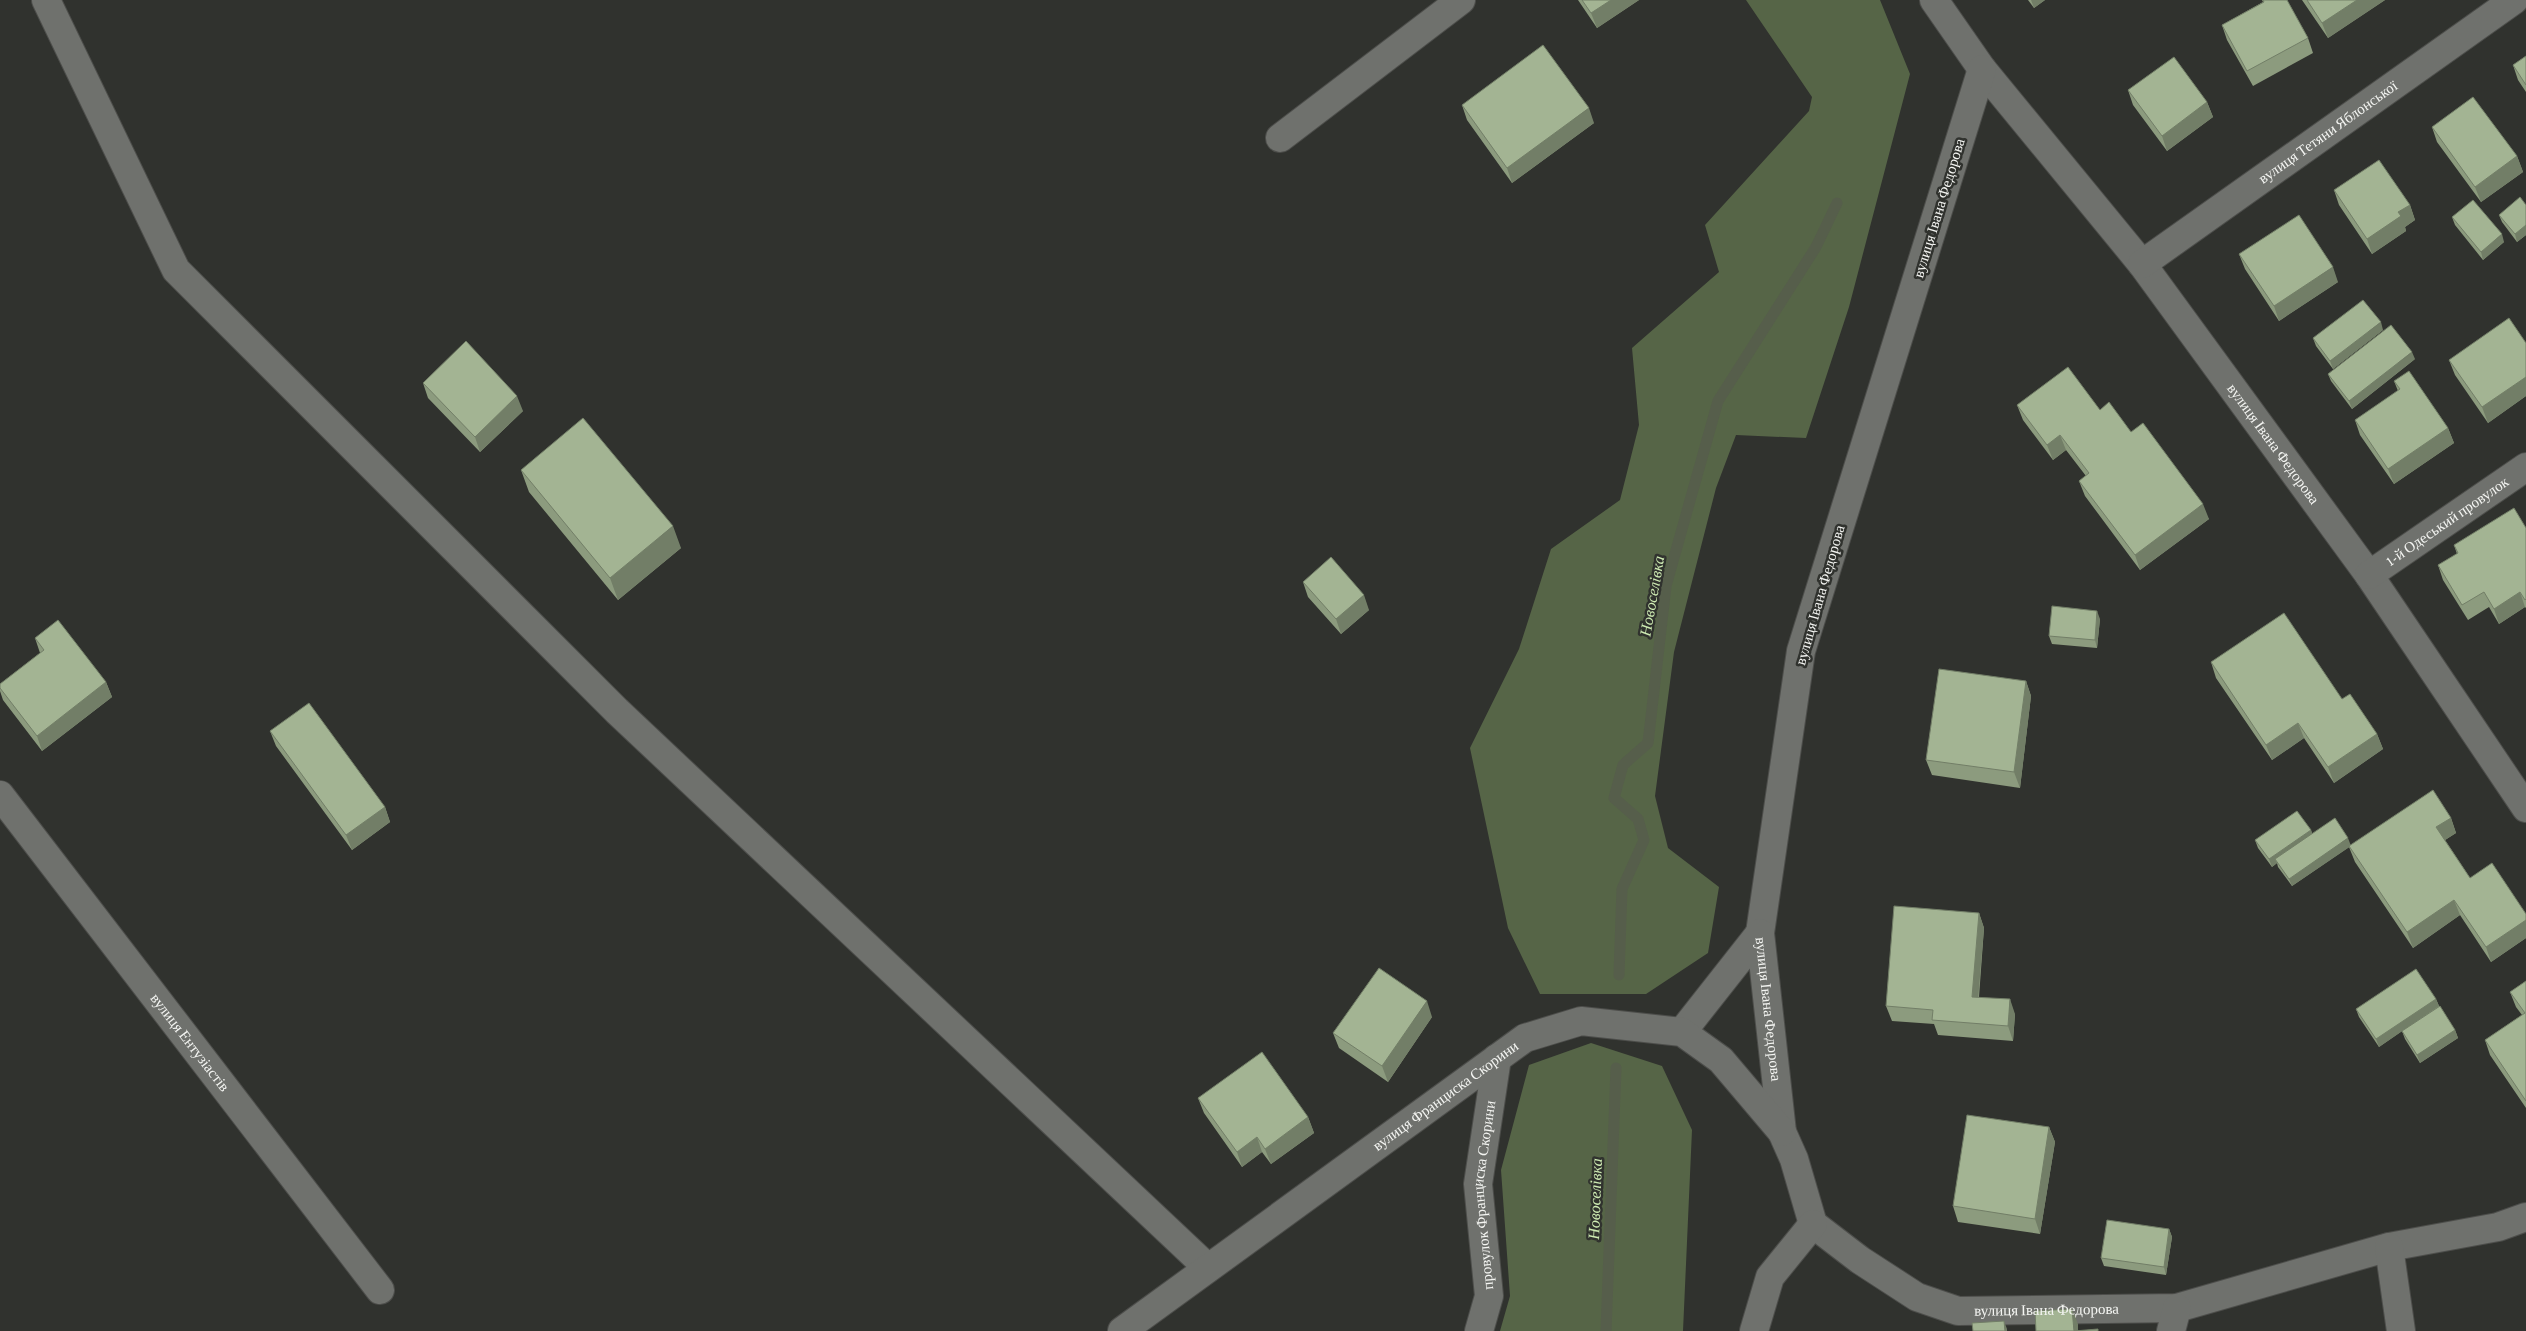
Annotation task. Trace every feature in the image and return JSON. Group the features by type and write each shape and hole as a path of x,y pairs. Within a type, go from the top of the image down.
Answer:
{"street":[{"path":"46,0 176,270 618,711 1208,1268"},
{"path":"1280,138 1461,0"},
{"name":"вулиця Івана Федорова","path":"1934,0 1982,69 2142,264 2369,575 2526,808"},
{"name":"вулиця Тетяни Яблонської","path":"2142,264 2514,0"},
{"name":"вулиця Івана Федорова","path":"1982,69 1801,651 1760,933 1782,1132 1794,1158 1813,1224 1860,1260 1917,1297 1958,1310 2174,1319 2389,1247 2498,1227 2526,1217"},
{"name":"1-й Одеський провулок","path":"2369,575 2526,467"},
{"name":"вулиця Ентузіастів","path":"0,795 380,1290"},
{"path":"1682,1032 1760,933"},
{"name":"вулиця Франциска Скорини","path":"1122,1331 1525,1038 1581,1021 1682,1032 1721,1060 1782,1132"},
{"name":"провулок Франциска Скорини","path":"1479,1331 1489,1296 1478,1184 1497,1058"},
{"path":"1754,1331 1770,1277 1813,1224"},
{"path":"2389,1247 2401,1331"}],"green space":[{"path":"1746,0 1880,0 1910,74 1849,307 1806,438 1736,435 1716,488 1674,652 1655,796 1668,848 1719,887 1708,953 1646,994 1540,994 1508,928 1470,748 1519,649 1551,549 1620,500 1639,425 1632,348 1719,272 1705,225 1809,111 1812,97"},
{"path":"1591,1043 1662,1066 1692,1130 1683,1331 1500,1331 1510,1296 1501,1170 1529,1065"}],"building":[{"path":"1582,0 1611,0 1591,13"},
{"path":"2263,0 2287,0 2308,38 2247,71 2222,25 2264,2"},
{"path":"2307,0 2357,0 2322,23"},
{"path":"1543,45 1589,108 1507,168 1462,105"},
{"path":"2526,56 2526,85 2513,65"},
{"path":"2174,57 2207,102 2162,136 2128,90"},
{"path":"2473,97 2517,156 2475,187 2432,127"},
{"path":"2379,160 2410,205 2398,212 2401,216 2367,239 2334,190"},
{"path":"2520,197 2526,205 2526,225 2515,234 2499,215"},
{"path":"2473,200 2502,234 2481,252 2452,217"},
{"path":"2299,215 2333,267 2274,306 2239,254"},
{"path":"2363,300 2381,322 2330,361 2313,338"},
{"path":"2509,318 2526,343 2526,377 2482,407 2449,360"},
{"path":"2391,325 2412,352 2349,401 2328,374"},
{"path":"466,341 517,396 475,437 423,383"},
{"path":"2068,367 2100,410 2109,402 2131,432 2143,423 2203,504 2135,555 2079,481 2089,473 2060,435 2047,445 2017,405"},
{"path":"2409,371 2448,428 2388,469 2355,420 2400,389 2394,381"},
{"path":"583,418 673,526 610,578 521,470"},
{"path":"2514,508 2526,528 2526,599 2520,592 2494,609 2484,592 2462,605 2438,565 2458,553 2454,545"},
{"path":"1331,557 1364,595 1336,619 1303,582"},
{"path":"2052,606 2097,611 2095,640 2049,636"},
{"path":"2284,613 2342,699 2350,694 2377,734 2328,767 2298,723 2266,745 2211,662"},
{"path":"58,620 106,682 37,736 0,688 0,684 44,650 35,638"},
{"path":"1939,669 2026,681 2014,772 1926,760"},
{"path":"309,703 385,807 346,835 270,731"},
{"path":"2433,790 2451,818 2436,827 2470,878 2492,863 2526,914 2526,920 2486,947 2454,900 2407,932 2349,846"},
{"path":"2297,811 2311,830 2269,859 2255,840"},
{"path":"2335,818 2348,838 2289,879 2275,859"},
{"path":"1894,906 1979,913 1972,997 2010,999 2008,1026 1932,1020 1933,1010 1886,1006"},
{"path":"1379,968 1427,1001 1382,1066 1333,1033"},
{"path":"2416,969 2436,999 2376,1039 2356,1009"},
{"path":"2526,981 2526,1101 2485,1040 2525,1013 2510,992"},
{"path":"2440,1006 2455,1030 2417,1055 2402,1031"},
{"path":"1262,1052 1308,1117 1265,1149 1257,1137 1237,1152 1198,1098"},
{"path":"1967,1115 2049,1127 2035,1219 1953,1206"},
{"path":"2107,1220 2169,1229 2164,1267 2101,1258"},
{"path":"2072,1309 2074,1331 2036,1331 2035,1311"},
{"path":"2004,1321 2005,1331 1973,1331 1972,1323"},
{"path":"2098,1329 2098,1331 2074,1331"}],"waterway":[{"name":"Новоселівка","path":"1619,975 1622,889 1644,840 1638,819 1614,798 1623,765 1648,743 1666,586 1718,401 1816,247 1837,203"},
{"name":"Новоселівка","path":"1606,1331 1616,1068"}]}
